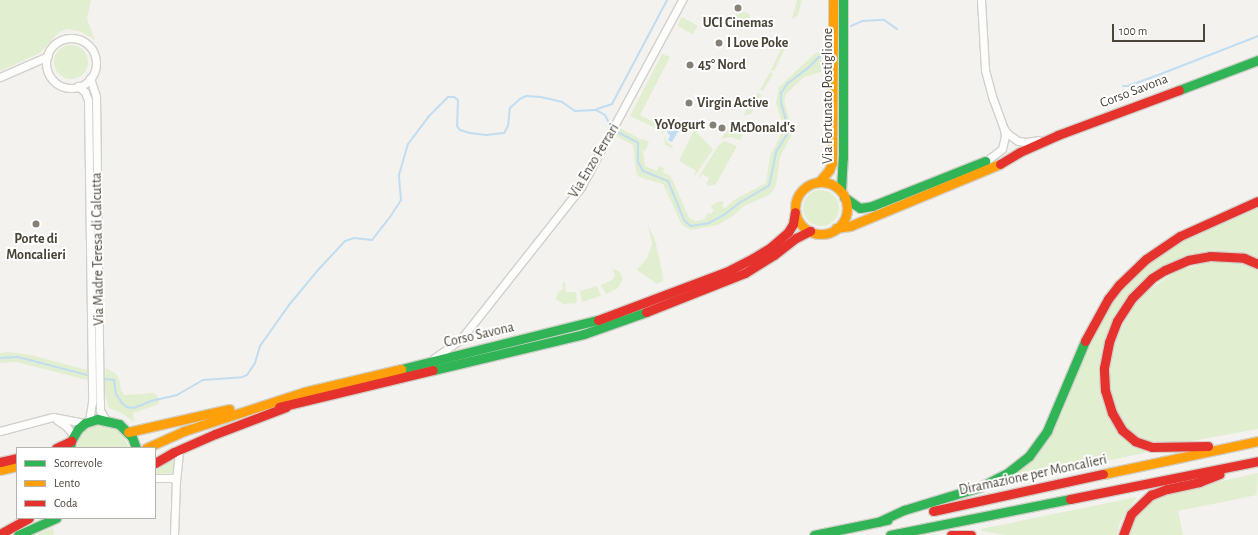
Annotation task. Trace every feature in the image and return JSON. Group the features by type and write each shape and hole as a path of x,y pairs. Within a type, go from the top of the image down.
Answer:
{"main road":[{"name":"Via Fortunato Postiglione","path":"819,182 829,170 832,163 833,0"},
{"name":"Via Fortunato Postiglione","path":"843,0 843,194"},
{"name":"Corso Savona","path":"305,396 584,334 619,323 745,273 774,255 796,238 810,231 825,233 836,228 850,226 1009,160 1020,152 1058,135 1258,60"},
{"name":"Corso Savona","path":"150,447 191,428 428,361 582,325 652,302 726,272 753,258 782,238 793,224 795,205 800,192 805,187 819,182 835,186 860,208 872,206 986,161 1010,153 1020,152"},
{"path":"836,228 842,222 846,214 846,205 843,194"},
{"path":"878,522 904,510 980,488 1016,467 1028,456 1048,431 1089,330 1104,304 1119,285 1146,259 1180,236 1258,201"},
{"path":"795,212 798,220 810,231"},
{"path":"1220,449 1198,446 1172,448 1152,447 1135,441 1127,435 1117,423 1108,403 1104,378 1105,355 1112,332 1124,309 1141,288 1165,270 1188,260 1210,256 1244,258 1258,264"},
{"path":"128,432 305,396"},
{"path":"156,462 179,450 305,396"},
{"path":"59,447 72,442 87,422 98,419 119,424 128,432 136,447"},
{"name":"Diramazione per Moncalieri","path":"814,535 1258,442"},
{"path":"0,462 16,458"},
{"name":"Diramazione per Moncalieri","path":"890,535 1258,461"},
{"path":"1123,535 1131,514 1143,501 1151,496 1212,478 1239,464"},
{"path":"0,470 16,466"},
{"path":"0,528 18,519"},
{"path":"0,534 27,519"},
{"path":"7,535 36,519"},
{"path":"18,535 54,519"},
{"path":"950,535 970,535"}],"street":[{"name":"Via Enzo Ferrari","path":"428,361 456,343 471,327 581,187 612,133 682,0"},
{"path":"981,0 982,48 985,70 992,99 1004,129 1005,136 1002,149 986,161"},
{"path":"71,38 86,43 95,56 96,63 90,78 78,86 62,85 51,76 48,70 48,56 56,43 63,39 71,38"},
{"path":"0,78 48,56"},
{"path":"30,64 48,70"},
{"name":"Via Madre Teresa di Calcutta","path":"90,78 96,96 100,410 105,420"},
{"name":"Via Madre Teresa di Calcutta","path":"78,86 86,92 88,100 92,402 87,422"},
{"path":"1004,129 1012,138 1026,142 1058,135"},
{"path":"0,431 54,417 87,422"},
{"path":"54,417 66,426 72,442"},
{"path":"174,535 179,450"},
{"path":"156,478 172,478 176,481"}],"green space":[{"path":"0,0 91,0 87,19 95,40 79,31 67,29 58,33 40,53 0,71"},
{"path":"797,0 802,0 798,15 792,19"},
{"path":"744,12 750,14 749,22 741,26 735,26 732,22 732,16"},
{"path":"682,17 698,26 693,34 677,26"},
{"path":"784,43 785,48 774,71 771,70"},
{"path":"74,45 83,50 87,55 87,69 83,74 78,78 68,79 64,78 55,69 54,59 55,55 64,46"},
{"path":"821,50 821,72 804,77 786,94 784,101 793,132 780,157 776,185 773,191 769,195 744,206 733,216 718,225 691,230 682,225 663,184 639,177 636,172 633,145 616,136 620,128 642,140 643,139 649,142 645,151 643,150 645,166 657,171 659,166 664,168 663,173 669,175 673,181 689,218 696,221 703,220 706,218 705,217 708,213 711,214 714,210 711,208 712,205 720,201 724,202 722,206 725,208 734,200 766,183 770,156 783,131 782,122 776,103 779,87 812,56"},
{"path":"662,54 670,57 640,115 662,127 667,142 673,146 672,148 665,145 664,134 660,130 630,116"},
{"path":"770,72 773,74 763,91 760,90"},
{"path":"758,93 762,95 751,114 743,116"},
{"path":"730,127 743,134 740,140 730,137 721,139"},
{"path":"694,130 713,149 695,176 696,171 679,161"},
{"path":"724,141 737,146 716,184 709,186 706,184 709,178 702,174 700,178 699,176 718,146"},
{"path":"825,190 834,195 838,201 838,215 834,221 825,226 817,226 808,221 804,215 803,204 808,195 814,191"},
{"path":"1258,208 1258,258 1208,253 1124,301 1101,394 1144,449 1145,453 1006,481 1052,434 1063,411 1085,351 1100,319 1133,277 1174,245"},
{"path":"648,225 655,240 662,271 663,281 657,284 637,270 647,258 652,244"},
{"path":"1210,262 1242,263 1258,270 1258,429 1186,442 1152,442 1138,437 1120,420 1111,397 1110,367 1116,339 1133,307 1145,293 1177,271"},
{"path":"612,268 620,272 623,279 618,288 606,294 601,285 612,280 615,275"},
{"path":"563,282 565,282 566,292 576,292 577,303 563,304 556,299 558,293 563,289"},
{"path":"597,286 601,296 582,302 580,291"},
{"path":"8,352 31,355 87,370 87,380 17,362 0,363 0,353"},
{"path":"106,368 116,374 124,395 154,393 158,397 159,404 133,413 134,422 122,413 109,408 104,392"},
{"path":"104,424 114,428 123,435 129,447 77,447 80,437 86,430 94,426"},
{"path":"173,455 175,460 174,473 156,474 156,464"},
{"path":"1258,473 1257,495 1178,511 1183,535 1127,535 1139,512 1159,497 1169,493"},
{"path":"1137,497 1120,522 1117,535 1005,535 981,531 981,529"},
{"path":"53,528 54,535 35,535"}],"water":[{"path":"670,127 679,130 672,142 668,140 670,136 667,132"}],"waterway":[{"path":"597,109 612,104 667,0"},
{"path":"851,26 862,21 884,20 897,29"},
{"path":"1123,86 1128,86 1153,77 1258,36"},
{"path":"614,130 638,143 638,162 643,171 668,181 684,220 691,226 709,223 725,214 739,203 769,186 776,152 788,133 781,103 781,93 788,83 809,67 821,55"},
{"path":"104,379 114,380 116,394 122,403 127,407 134,408 151,401 177,395 203,380 242,377 247,375 255,363 260,346 289,305 318,270 345,241 354,238 372,240 390,217 401,200 399,175 408,144 428,117 448,97 454,97 458,100 457,126 460,130 470,133 486,135 504,133 508,126 510,108 526,96 541,97 562,102 575,111 596,110 605,115 611,127"},
{"path":"0,358 18,357 87,375"}],"traffic: fast":[{"path":"841,191 843,158 843,0"},
{"path":"1179,90 1258,60"},
{"path":"844,197 860,208 872,206 985,161"},
{"path":"433,370 584,334 646,312"},
{"path":"401,369 598,320"},
{"path":"878,522 904,510 980,487 1006,474 1029,456 1047,431 1085,341"},
{"path":"70,447 71,441 78,429 85,423 97,419 119,424 132,437 136,447"},
{"path":"890,535 1070,499"},
{"path":"18,535 54,519"},
{"path":"814,535 887,520"}],"traffic: slow":[{"path":"819,182 829,170 832,163 833,0"},
{"path":"836,228 850,226 1000,164"},
{"path":"821,182 831,184 839,190 845,198 847,208 845,218 839,226 831,232 821,234 811,232 803,226 797,218 795,208 797,198 803,190 811,184 821,182"},
{"path":"148,447 184,431 304,392 401,369"},
{"path":"128,432 229,409"},
{"path":"1103,474 1258,441"},
{"path":"0,470 16,466"}],"traffic: jam":[{"path":"1000,164 1020,152 1058,135 1179,90"},
{"path":"1085,341 1108,299 1119,285 1146,259 1180,236 1258,201"},
{"path":"598,320 726,272 753,258 771,247 788,232 793,224 795,212"},
{"path":"646,312 745,273 774,255 796,238 810,231"},
{"path":"1208,446 1152,447 1135,441 1122,430 1112,413 1105,390 1104,368 1109,342 1117,321 1132,298 1152,278 1165,270 1188,260 1210,256 1244,258 1258,264"},
{"path":"279,407 433,370"},
{"path":"156,462 174,452 215,434 286,407"},
{"path":"58,447 71,441"},
{"path":"0,462 16,458"},
{"path":"1070,499 1258,461"},
{"path":"933,511 1103,474"},
{"path":"1123,535 1131,514 1151,495 1167,489 1199,482 1220,474"},
{"path":"0,534 27,519"},
{"path":"951,535 971,535"}],"place":[{"name":"UCI Cinemas","path":"738,8"},
{"name":"I Love Poke","path":"719,43"},
{"name":"45° Nord","path":"690,65"},
{"name":"Virgin Active","path":"689,103"},
{"name":"YoYogurt","path":"713,125"},
{"name":"McDonald's","path":"722,128"},
{"name":"Porte di Moncalieri","path":"36,224"}]}
